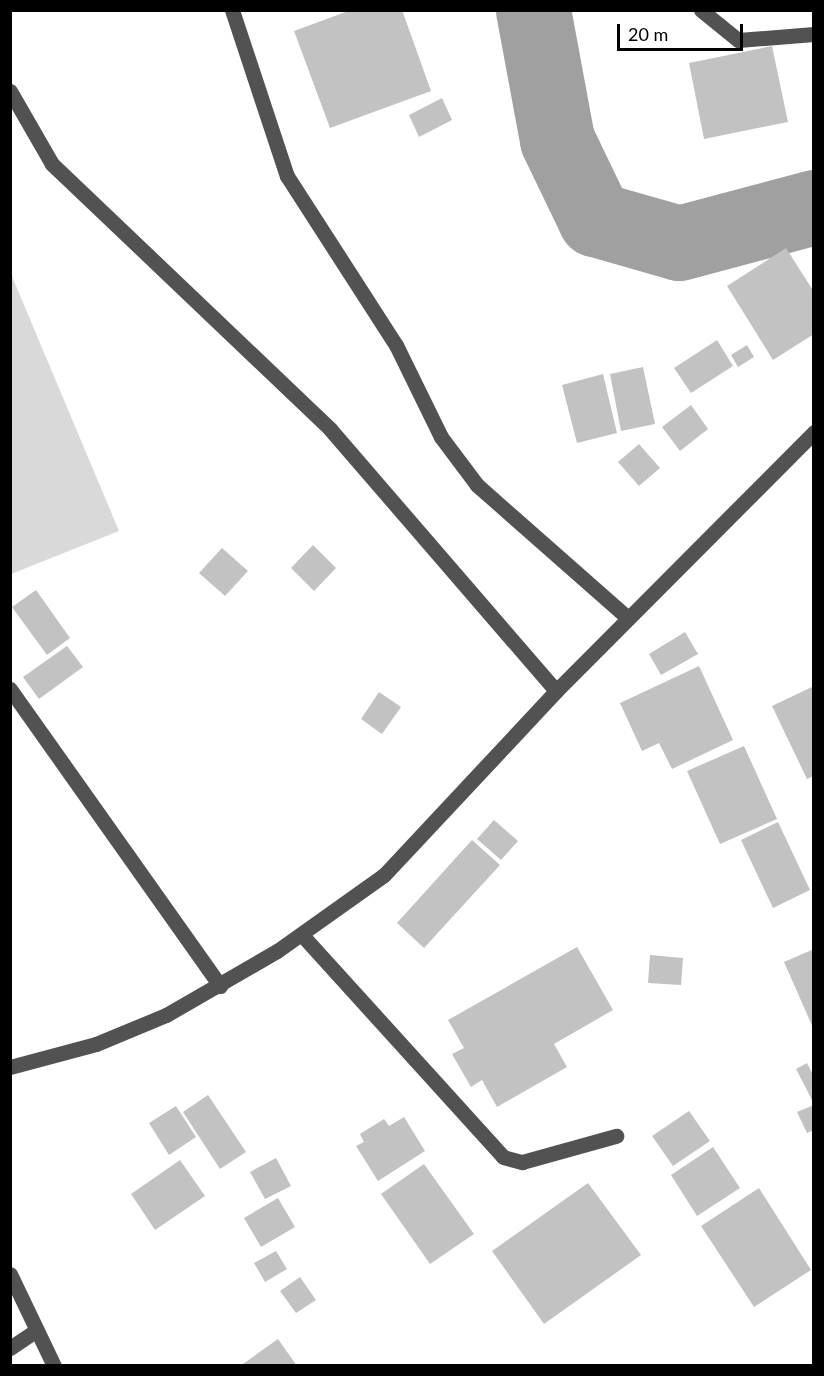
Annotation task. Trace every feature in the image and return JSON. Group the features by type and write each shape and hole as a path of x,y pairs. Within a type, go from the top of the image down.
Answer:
{"street":[{"path":"232,10 286,176 385,327 452,454 477,485 628,618"},
{"path":"701,10 738,40 813,34"},
{"path":"10,91 52,164 330,429 556,691"},
{"path":"10,1067 96,1044 220,986 302,935 384,874 556,691 813,432"},
{"path":"10,689 220,986"},
{"path":"302,935 503,1157 522,1162 616,1136"},
{"path":"10,1274 54,1365"},
{"path":"10,1348 37,1330"}],"shaded area":[{"path":"11,274 119,531 10,574"}],"building":[{"path":"351,10 402,10 431,91 330,128 294,31"},
{"path":"772,46 788,122 704,139 689,63"},
{"path":"442,98 452,120 419,137 409,115"},
{"path":"786,248 814,292 814,334 773,360 727,286"},
{"path":"717,340 733,366 691,393 674,368"},
{"path":"747,345 754,357 738,367 731,355"},
{"path":"643,367 655,424 621,431 610,374"},
{"path":"603,374 617,433 577,443 562,385"},
{"path":"691,405 708,429 680,451 662,427"},
{"path":"639,444 660,468 639,486 618,462"},
{"path":"313,545 336,568 314,591 291,568"},
{"path":"222,548 248,571 225,596 199,573"},
{"path":"36,590 70,638 47,655 12,607"},
{"path":"685,632 698,654 661,675 649,654"},
{"path":"67,646 83,667 39,699 23,677"},
{"path":"699,666 733,740 672,769 659,743 642,751 620,703"},
{"path":"814,686 814,776 807,779 772,706"},
{"path":"379,692 401,707 382,734 361,719"},
{"path":"744,746 777,819 720,844 687,771"},
{"path":"494,820 518,841 501,860 477,839"},
{"path":"778,822 810,890 773,908 741,840"},
{"path":"472,840 500,865 424,948 397,923"},
{"path":"577,947 613,1010 554,1044 567,1067 497,1107 482,1080 471,1087 452,1054 464,1048 448,1020"},
{"path":"814,949 814,1030 784,962"},
{"path":"650,955 683,958 681,985 648,983"},
{"path":"807,1063 814,1077 812,1100 796,1069"},
{"path":"208,1095 246,1152 220,1169 183,1112"},
{"path":"814,1105 814,1130 807,1133 797,1112"},
{"path":"176,1106 196,1137 169,1155 149,1123"},
{"path":"689,1111 710,1141 673,1166 652,1136"},
{"path":"404,1117 425,1151 378,1181 356,1146 364,1142 360,1134 384,1119 389,1126"},
{"path":"713,1147 740,1188 697,1216 671,1175"},
{"path":"276,1158 291,1186 265,1199 250,1172"},
{"path":"180,1160 205,1196 155,1230 131,1194"},
{"path":"424,1164 474,1234 430,1264 381,1194"},
{"path":"588,1183 641,1255 544,1324 492,1251"},
{"path":"759,1188 811,1270 754,1307 701,1226"},
{"path":"278,1198 295,1227 261,1247 244,1218"},
{"path":"276,1251 287,1269 265,1282 254,1263"},
{"path":"300,1277 316,1300 296,1313 280,1291"},
{"path":"278,1339 297,1366 240,1366"}],"waterway":[{"path":"533,10 557,140 595,219 679,243 814,207"}]}
